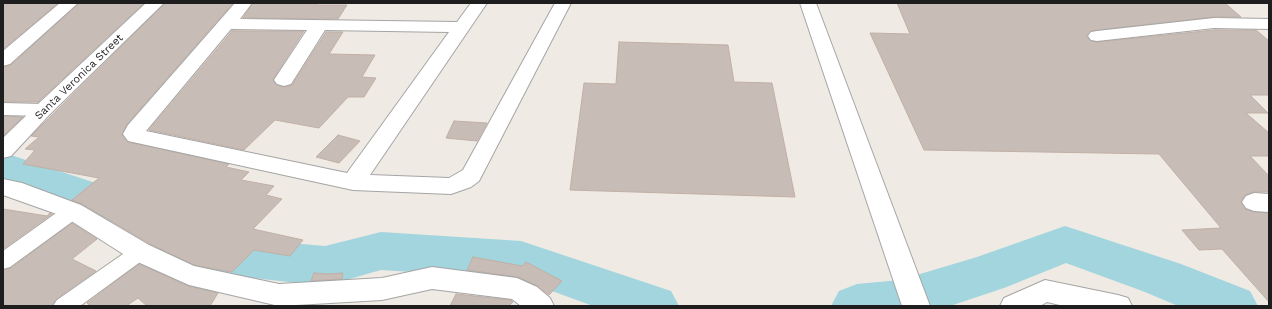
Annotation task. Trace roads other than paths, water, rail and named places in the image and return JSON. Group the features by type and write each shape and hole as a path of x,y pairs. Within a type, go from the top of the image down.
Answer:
{"street":[{"path":"3,60 70,3"},
{"name":"Santa Veronica Street","path":"3,151 43,110 156,3"},
{"path":"244,3 140,124 134,134 141,138 353,182 451,186 464,181 471,175 563,3"},
{"path":"353,182 479,3"},
{"path":"808,3 916,306"},
{"path":"1098,36 1214,23 1269,24"},
{"path":"227,24 463,27"},
{"path":"284,80 319,26"},
{"path":"3,109 43,110"},
{"path":"3,187 14,189 73,211 140,252 189,275 279,295 382,289 432,278 517,289 528,295 540,306"},
{"path":"3,261 73,211"},
{"path":"64,306 140,252"},
{"path":"1014,306 1048,298 1118,306"}],"waterway":[{"path":"3,171 14,171 134,213"},
{"path":"191,240 226,256 325,266 381,251 521,260 653,306"},
{"path":"857,306 900,301 986,274 1065,244 1163,278 1232,306"}]}
